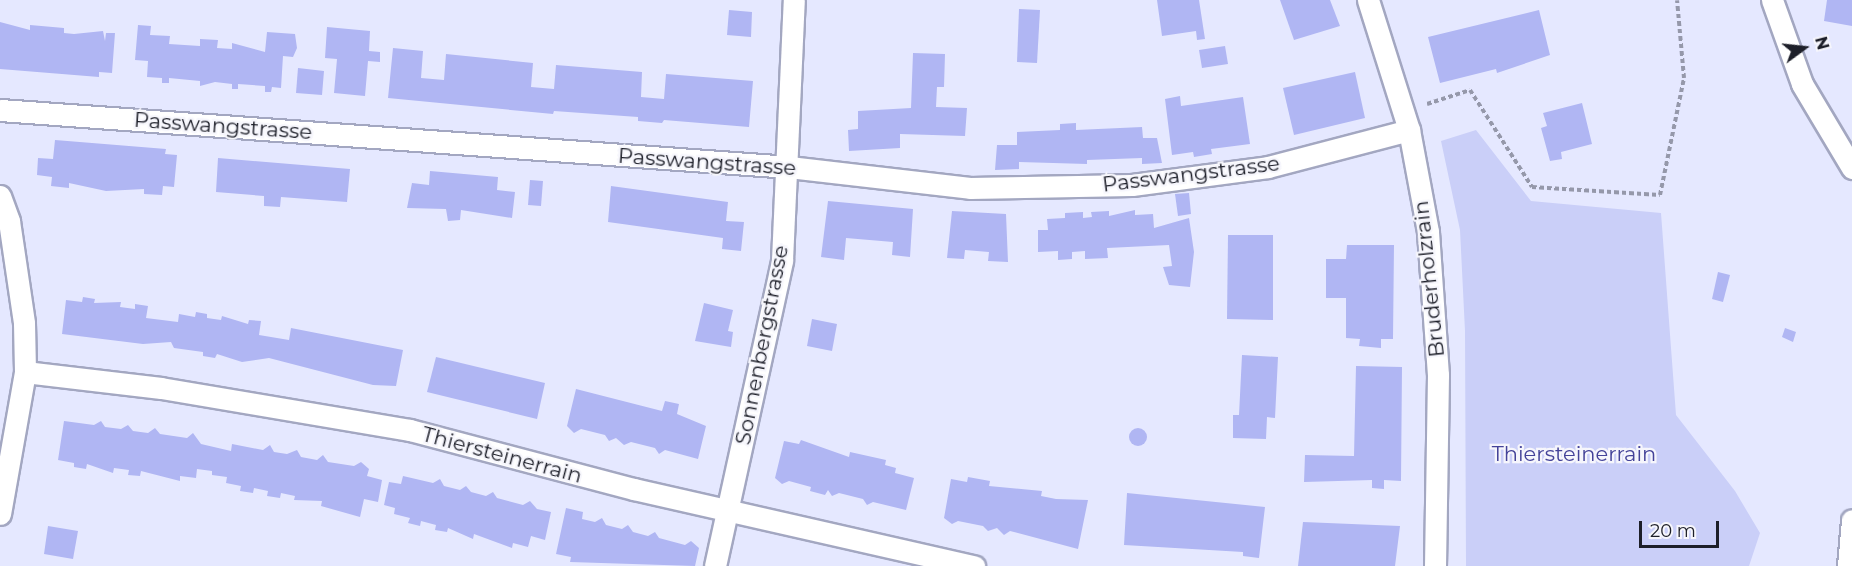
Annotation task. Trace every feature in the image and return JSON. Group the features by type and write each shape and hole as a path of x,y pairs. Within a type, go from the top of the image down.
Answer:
{"street":[{"name":"Sonnenbergstrasse","path":"715,566 782,260 789,167 794,0"},
{"name":"Bruderholzrain","path":"1368,0 1409,130 1435,295 1438,375 1435,566"},
{"path":"1772,0 1802,84 1852,168"},
{"name":"Passwangstrasse","path":"0,110 789,167 970,188 1132,185 1268,167 1409,130"},
{"path":"0,196 9,221 24,323 25,372 0,514"},
{"name":"Thiersteinerrain","path":"25,372 161,388 410,430 634,489 727,508 974,566"},
{"path":"1848,566 1852,520"}],"path":[{"path":"1429,112 1427,102 1470,90 1532,187 1660,195 1684,78 1677,0"}],"green space":[{"name":"Thiersteinerrain","path":"1476,130 1531,201 1661,213 1676,415 1735,491 1760,533 1749,566 1466,566 1465,331 1460,230 1441,141"}],"building":[{"path":"1157,0 1199,0 1205,39 1197,40 1196,31 1162,36"},
{"path":"1280,0 1330,0 1340,26 1294,40"},
{"path":"1827,0 1852,0 1852,26 1824,21"},
{"path":"1019,9 1040,10 1037,63 1017,62"},
{"path":"729,10 752,12 751,37 727,35"},
{"path":"1539,10 1550,55 1497,73 1496,69 1440,83 1428,37"},
{"path":"0,22 30,30 30,25 64,28 64,33 74,34 103,31 105,41 106,33 115,33 112,73 99,72 99,77 0,69"},
{"path":"138,25 151,26 150,35 170,36 169,44 200,46 200,39 218,40 217,48 232,49 232,43 265,52 267,32 295,34 297,48 293,57 283,56 281,88 272,87 271,92 265,92 265,86 238,84 238,89 232,89 232,84 215,82 200,86 200,81 169,78 169,83 162,83 162,78 147,77 148,61 135,60"},
{"path":"327,27 370,31 369,51 380,52 380,62 368,61 365,96 334,93 337,59 325,58"},
{"path":"1225,46 1228,64 1202,68 1199,50"},
{"path":"393,48 423,51 421,78 444,80 446,54 533,63 531,87 554,89 556,65 642,72 641,97 664,99 666,74 753,81 749,127 664,120 662,123 638,121 638,117 554,111 553,114 388,98"},
{"path":"913,53 945,54 944,87 937,87 936,107 967,108 965,136 900,134 900,148 849,151 848,130 858,129 858,111 911,108"},
{"path":"298,68 324,71 322,95 296,93"},
{"path":"1355,72 1365,118 1294,135 1283,88"},
{"path":"1180,96 1181,106 1243,97 1250,144 1211,149 1212,154 1194,157 1193,152 1172,155 1165,99"},
{"path":"1582,103 1592,144 1561,152 1562,159 1550,161 1541,128 1547,126 1543,113"},
{"path":"1076,123 1076,130 1142,127 1143,138 1157,138 1162,163 1142,164 1142,158 1087,160 1087,164 1019,162 1019,169 995,170 997,145 1017,145 1017,132 1060,130 1060,124"},
{"path":"55,140 166,149 165,154 177,155 174,187 163,186 162,195 144,194 144,189 106,191 69,183 69,188 51,186 52,177 37,175 38,158 53,159"},
{"path":"218,158 350,169 347,202 281,197 280,207 264,206 264,196 216,192"},
{"path":"430,171 498,177 497,190 515,192 512,218 461,210 460,220 448,221 446,209 407,208 412,183 429,185"},
{"path":"530,180 543,181 541,206 528,205"},
{"path":"611,186 728,202 726,221 744,222 741,251 722,249 723,238 608,222"},
{"path":"1189,193 1191,214 1178,216 1175,194"},
{"path":"828,201 913,209 910,257 892,255 893,242 846,238 844,260 821,257"},
{"path":"1135,210 1135,215 1153,214 1154,228 1189,218 1194,252 1190,287 1169,285 1163,267 1172,266 1169,245 1107,248 1108,258 1085,259 1085,251 1072,252 1072,259 1058,260 1058,251 1038,252 1038,230 1048,230 1047,219 1065,218 1065,213 1083,212 1083,218 1092,217 1091,212 1109,211 1109,216"},
{"path":"952,211 1006,214 1008,262 988,261 989,252 965,250 964,259 947,258"},
{"path":"1228,235 1273,235 1273,320 1227,319"},
{"path":"1347,245 1394,245 1393,339 1381,339 1381,348 1359,346 1360,339 1346,338 1346,298 1326,298 1326,259 1346,259"},
{"path":"1718,272 1730,275 1723,302 1712,299"},
{"path":"83,297 95,299 94,303 121,302 120,307 135,309 135,304 148,306 146,318 178,322 179,314 195,317 196,312 207,314 207,318 221,320 222,316 248,324 249,320 261,321 259,335 289,340 291,328 403,350 396,386 373,385 269,358 242,362 217,354 215,358 203,356 203,352 174,348 171,342 143,344 62,334 66,300 82,302"},
{"path":"704,303 733,310 728,331 733,332 731,347 695,341"},
{"path":"812,319 837,324 832,351 807,346"},
{"path":"1785,328 1796,332 1793,342 1782,337"},
{"path":"1242,355 1278,357 1275,418 1267,417 1266,439 1233,438 1233,415 1239,415"},
{"path":"436,357 545,383 537,419 427,392"},
{"path":"1356,366 1402,367 1401,481 1384,480 1384,489 1372,488 1372,480 1304,482 1305,455 1354,456"},
{"path":"576,389 662,411 665,401 679,404 677,414 706,426 698,459 665,450 659,454 655,448 631,442 624,445 616,438 609,441 605,435 581,429 574,433 567,426"},
{"path":"64,421 94,425 101,421 105,427 121,429 128,425 133,431 148,433 155,428 160,434 187,438 193,433 201,444 231,451 232,444 263,450 270,445 274,452 287,454 297,450 301,457 317,460 323,455 328,462 354,466 361,462 369,469 367,476 382,480 378,502 364,499 360,517 321,506 322,501 294,500 295,496 281,493 280,498 267,496 268,491 254,488 253,493 240,491 241,486 226,483 227,477 212,475 212,471 197,469 196,478 180,476 180,481 141,471 140,476 128,475 129,470 114,468 113,473 87,464 86,469 74,467 74,463 58,460"},
{"path":"1138,428 1146,433 1147,437 1142,445 1138,446 1130,441 1129,437 1134,429"},
{"path":"801,440 849,457 850,452 886,460 885,465 896,468 895,473 914,478 906,510 873,502 867,505 863,499 839,493 832,496 828,490 825,495 810,491 811,487 789,481 782,484 775,478 784,441 799,444"},
{"path":"403,476 433,483 440,479 444,486 460,490 466,486 471,492 486,496 493,492 497,498 523,505 530,501 537,509 551,512 545,540 531,536 528,547 513,543 512,548 474,534 473,539 448,528 447,532 435,530 436,525 421,521 420,526 408,523 410,518 394,514 395,508 384,505 389,482 401,484"},
{"path":"968,477 990,481 989,486 1042,491 1041,496 1056,499 1088,500 1078,549 1010,531 1004,535 997,528 988,531 983,526 958,521 952,524 944,518 951,479 967,482"},
{"path":"1127,493 1265,507 1259,558 1243,556 1243,552 1124,545"},
{"path":"566,508 583,512 582,519 595,522 602,518 606,525 622,529 628,525 633,532 648,536 655,532 659,538 685,545 691,541 699,548 695,566 570,562 571,557 556,554"},
{"path":"1303,522 1400,526 1395,566 1298,566"},
{"path":"48,526 78,531 73,559 44,554"}]}
